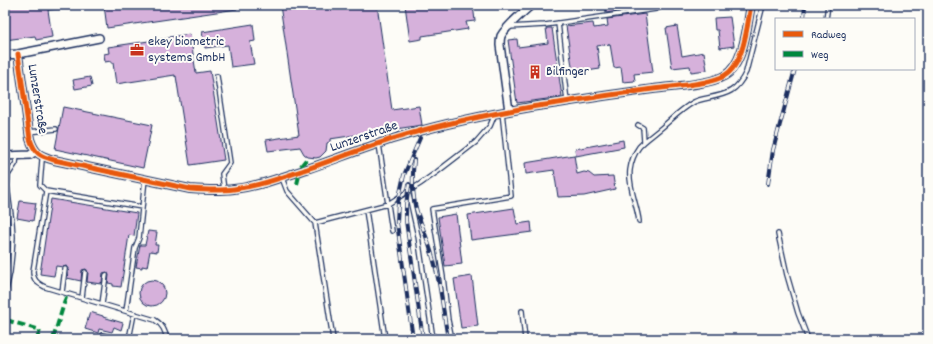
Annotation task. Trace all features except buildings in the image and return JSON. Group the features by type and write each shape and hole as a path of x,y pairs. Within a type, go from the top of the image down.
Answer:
{"street":[{"path":"502,112 500,38 508,27 531,5"},
{"name":"Lunzerstraße","path":"18,54 29,132 32,145 40,155 190,189 224,190 252,186 282,178 433,127 502,112 709,82 723,77 736,65 740,57 751,5"},
{"name":"Lunzerstraße","path":"5,55 18,54 99,38"},
{"name":"Lunzerstraße","path":"5,156 30,155 36,151"}],"lane":[{"path":"508,27 545,25 656,9 666,5"},
{"path":"639,221 630,182 631,163 638,148 683,109 694,102 732,91 738,86 743,80 746,72 763,5"},
{"path":"826,18 828,5"},
{"path":"558,23 567,102"},
{"path":"217,76 230,163 222,174 224,190"},
{"path":"315,223 388,204 437,172 476,142 502,112"},
{"path":"452,339 432,208 511,196 502,112"},
{"path":"638,125 643,128 644,142"},
{"path":"29,132 56,129"},
{"path":"379,144 392,231"},
{"path":"5,295 12,253 12,222 6,176 16,163 17,156"},
{"path":"45,157 42,160 40,185 46,191 142,207"},
{"path":"282,178 287,191 315,223 333,339"},
{"path":"126,311 135,248 139,238 145,179"},
{"path":"46,191 33,275 38,284 155,320 160,323 167,339"},
{"path":"408,192 418,236 433,339"},
{"path":"5,207 10,202"},
{"path":"366,210 385,339"},
{"path":"778,234 787,275 798,313 808,339"},
{"path":"62,292 65,268"},
{"path":"82,298 85,272"},
{"path":"102,304 106,275"},
{"path":"522,311 525,339"},
{"path":"129,339 134,314"},
{"path":"102,335 118,339"}],"railway":[{"path":"804,18 805,5"},
{"path":"768,184 773,150 795,70"},
{"path":"413,339 397,223 398,202 404,175 420,138"},
{"path":"414,160 413,186 415,206 430,246 436,268 448,339"},
{"path":"409,184 406,205 406,221 423,339"}],"marked path":[{"path":"301,166 308,157"},
{"path":"297,184 299,176"},
{"path":"53,339 67,294"},
{"path":"6,320 40,330 37,339"}],"cycle path":[{"path":"18,54 30,139 36,151 42,156 54,160 190,189 228,190 253,186 271,181 413,133 463,120 531,107 694,84 718,79 731,71 736,63 744,44 751,5"}],"place":[{"name":"ekey biometric systems GmbH","path":"137,50"},
{"name":"Bilfinger","path":"535,72"}]}
